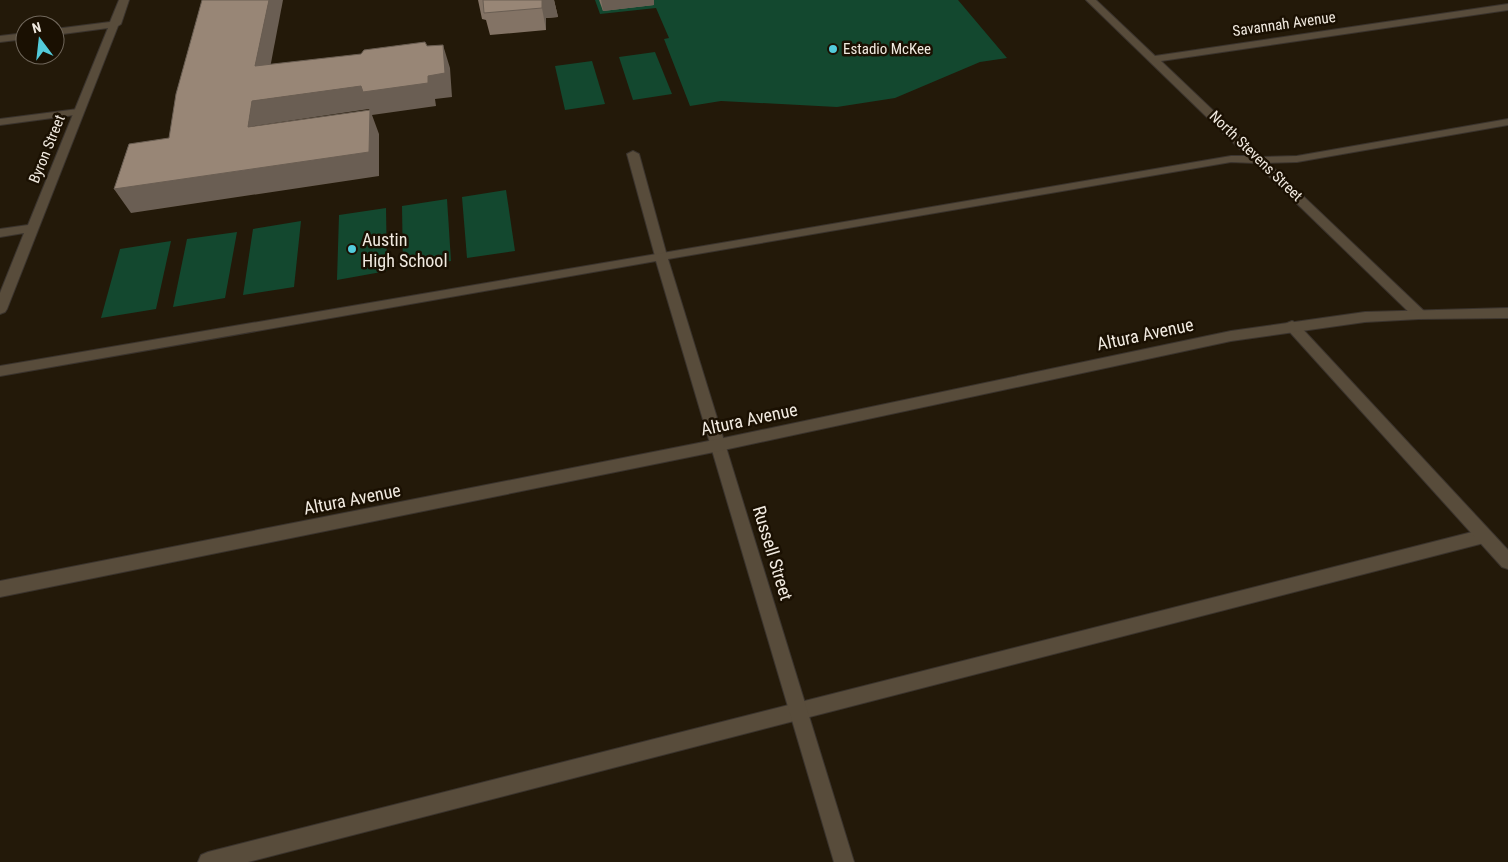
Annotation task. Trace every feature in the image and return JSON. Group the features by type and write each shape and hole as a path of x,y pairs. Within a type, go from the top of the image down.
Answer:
{"street":[{"name":"Byron Street","path":"0,309 78,112 116,24 124,0"},
{"name":"North Stevens Street","path":"1091,0 1419,314"},
{"path":"1503,0 1508,5"},
{"name":"Savannah Avenue","path":"1154,59 1508,5"},
{"path":"65,31 116,24"},
{"path":"0,39 15,37"},
{"path":"0,122 78,112"},
{"path":"0,372 661,256 1231,159 1297,159 1508,122"},
{"name":"Russell Street","path":"633,154 661,256 844,862"},
{"path":"0,233 31,228"},
{"name":"Altura Avenue","path":"0,589 719,444 1149,352 1292,326 1365,317 1508,313"},
{"path":"1292,326 1508,562"},
{"path":"208,862 1484,536"}],"green space":[{"name":"Estadio McKee","path":"595,0 958,0 1007,58 980,62 895,98 837,107 721,101 690,106 664,39 669,38 656,8 600,14"},
{"path":"655,52 672,94 633,100 619,57"},
{"path":"592,61 605,104 565,110 555,66"},
{"path":"506,190 515,251 467,258 462,197"},
{"path":"447,199 451,261 403,269 402,206"},
{"path":"386,208 387,271 337,280 339,215"},
{"path":"301,221 294,287 243,295 253,229"},
{"path":"237,232 225,298 173,307 187,239"},
{"path":"171,241 156,309 101,318 120,249"}],"building":[{"path":"202,0 269,0 255,66 361,54 364,50 425,42 427,46 443,45 445,73 428,76 428,83 363,92 361,86 252,101 248,127 370,110 369,152 114,189 129,144 169,138 176,94"},
{"path":"483,0 542,0 542,8 484,13"}],"place":[{"name":"Estadio McKee","path":"833,49"},
{"name":"Austin High School","path":"352,249"}]}
